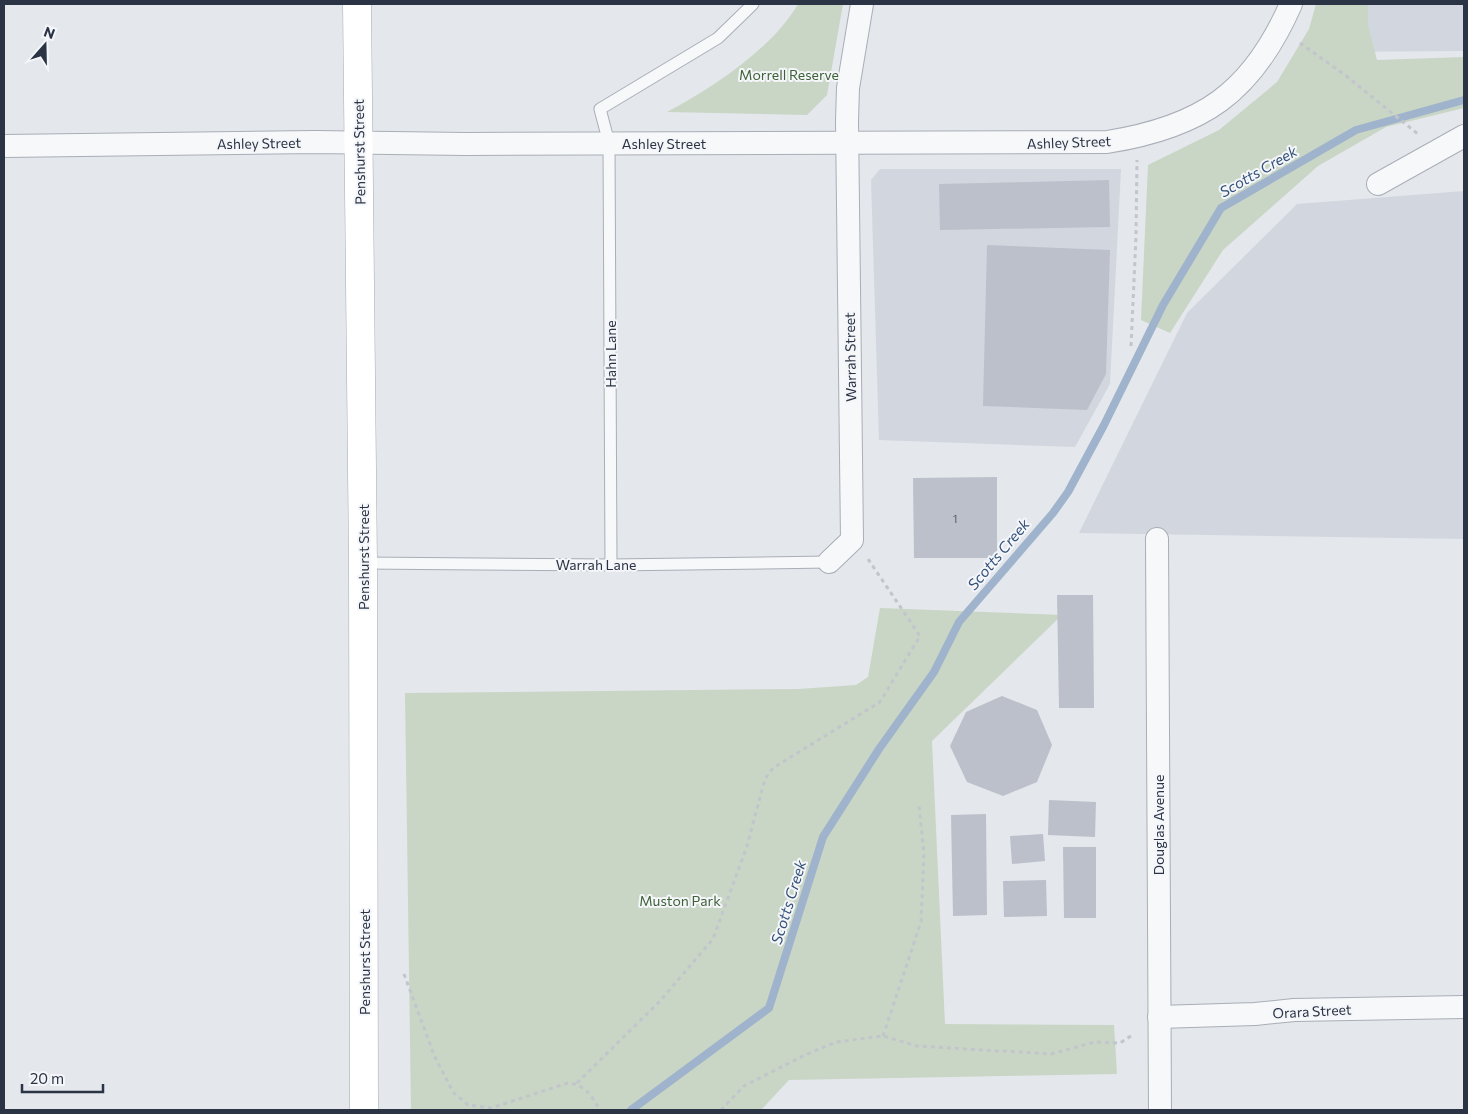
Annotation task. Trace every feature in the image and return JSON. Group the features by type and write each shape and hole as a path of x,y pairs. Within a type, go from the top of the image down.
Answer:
{"main road":[{"name":"Penshurst Street","path":"357,4 363,563 364,1110"}],"street":[{"name":"Warrah Street","path":"852,540 848,88 862,4"},
{"name":"Ashley Street","path":"4,146 359,142 1107,142 1137,137 1172,127 1204,112 1230,94 1267,53 1291,4"},
{"path":"1378,184 1464,136"},
{"path":"829,562 852,540"},
{"name":"Douglas Avenue","path":"1157,540 1160,1110"},
{"name":"Orara Street","path":"1159,1017 1255,1014 1294,1010 1464,1007"}],"lane":[{"name":"Hahn Lane","path":"612,565 609,143 600,110 718,38 753,4"},
{"name":"Warrah Lane","path":"363,563 612,565 829,562"}],"path":[{"path":"1280,29 1345,74 1412,128"},
{"path":"1130,346 1136,236 1137,137"},
{"path":"404,974 434,1055 453,1092 468,1105 491,1108 553,1087 577,1084 660,1001 712,940 747,846 765,779 773,768 880,702 920,636 884,586 866,554 852,540"},
{"path":"883,1036 921,922 924,854 920,805"},
{"path":"721,1110 744,1086 805,1054 836,1042 883,1036 917,1046 1051,1054 1095,1042 1120,1043 1159,1017"},
{"path":"577,1084 591,1095 600,1110"}],"shaded area":[{"path":"1322,4 1464,4 1464,51 1321,52"},
{"path":"880,169 1121,169 1110,384 1075,447 879,440 871,180"},
{"path":"1464,191 1464,539 1079,533 1187,313 1297,204"}],"green space":[{"name":"Morrell Reserve","path":"798,4 843,4 827,95 807,115 667,112 703,92 740,66 773,36"},
{"path":"1316,4 1368,4 1368,25 1377,60 1464,57 1464,108 1386,127 1318,166 1223,250 1170,333 1141,320 1148,165 1219,130 1277,82 1309,29"},
{"name":"Muston Park","path":"880,608 1062,615 932,741 945,1024 1114,1025 1117,1074 789,1080 761,1110 411,1110 405,693 798,689 856,685 868,677"}],"building":[{"path":"1109,180 1110,227 940,230 939,184"},
{"path":"987,245 1110,250 1106,374 1087,410 983,406"},
{"path":"997,477 997,558 914,558 913,478"},
{"path":"1057,595 1093,595 1094,708 1059,708"},
{"path":"1002,696 1037,710 1052,745 1037,782 1003,796 967,782 950,746 966,712"},
{"path":"1049,800 1096,802 1095,837 1048,835"},
{"path":"986,814 987,915 953,916 951,815"},
{"path":"1043,834 1045,861 1012,864 1010,836"},
{"path":"1063,847 1096,847 1096,918 1064,918"},
{"path":"1046,880 1047,916 1004,917 1003,881"}],"waterway":[{"name":"Scotts Creek","path":"631,1110 769,1008 823,837 879,749 934,672 959,622 1053,513 1068,492 1104,425 1163,305 1221,208 1356,130 1464,100"}]}
